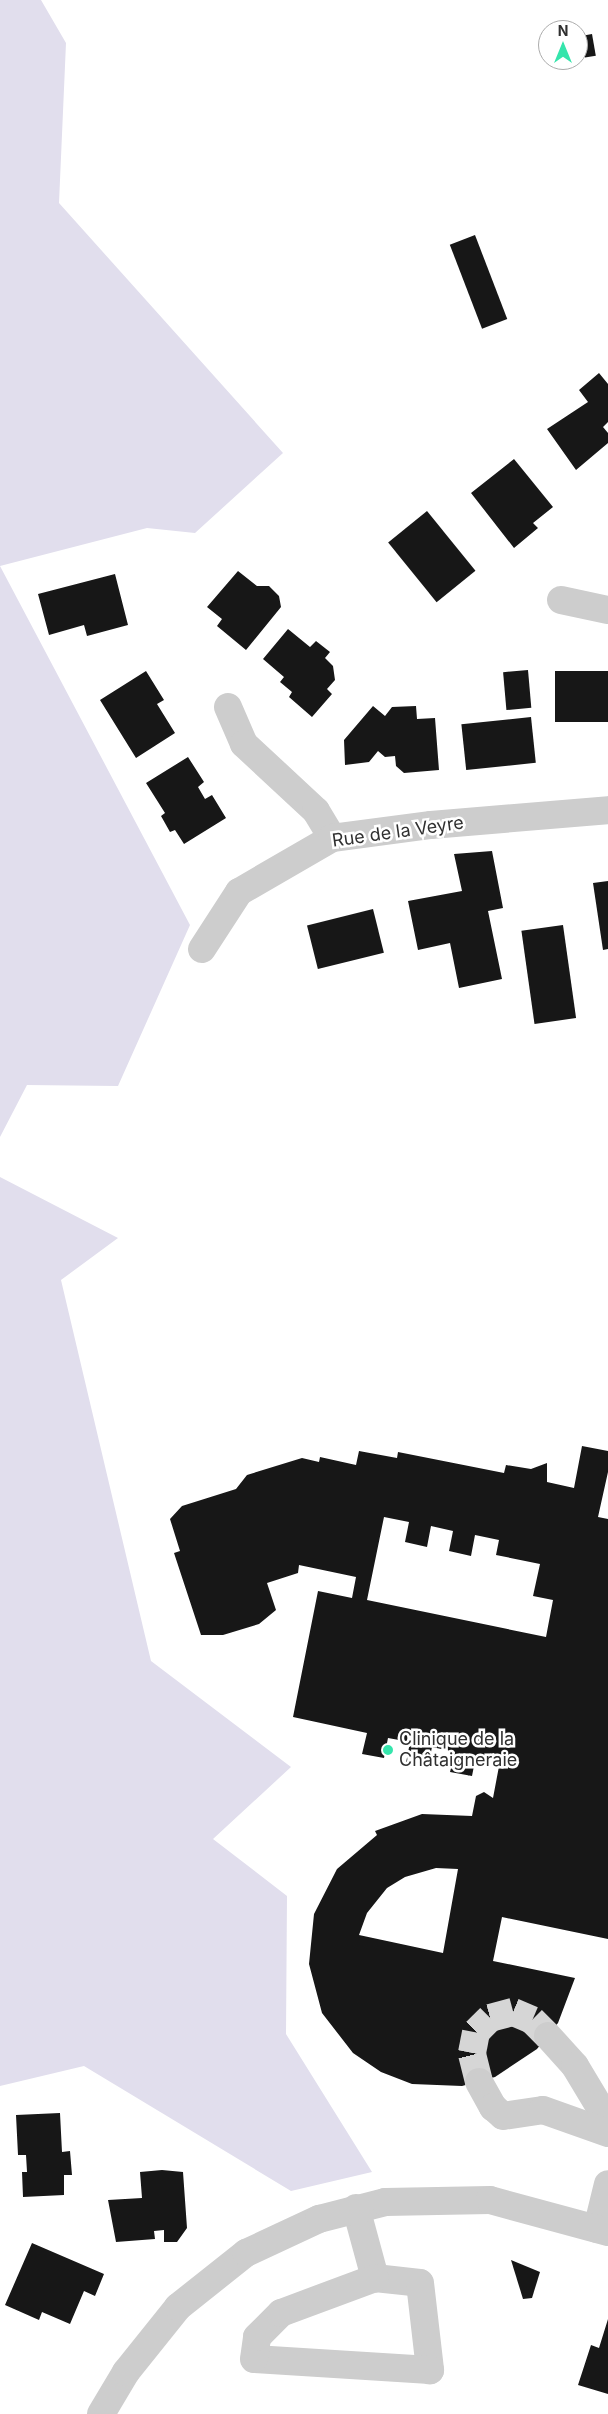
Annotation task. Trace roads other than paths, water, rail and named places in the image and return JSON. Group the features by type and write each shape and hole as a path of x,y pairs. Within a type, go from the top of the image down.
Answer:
{"street":[{"path":"561,600 608,610"},
{"path":"228,708 244,744 316,812 332,838"},
{"name":"Rue de la Veyre","path":"202,949 239,892 332,838 431,825 608,810"},
{"path":"548,2036 575,2066 608,2121"},
{"path":"479,2082 503,2116 543,2110 608,2133"},
{"path":"101,2414 150,2338 211,2278 279,2236 356,2208 445,2198 490,2200 602,2231 608,2184"},
{"path":"356,2208 375,2278"},
{"path":"375,2278 420,2283 430,2370 254,2359 257,2337 281,2313 375,2278"}],"tunnel":[{"path":"479,2082 472,2053 476,2032 490,2018 513,2012 532,2020 548,2036"}],"place":[{"name":"Clinique de la Châtaigneraie","path":"388,1750"}]}
